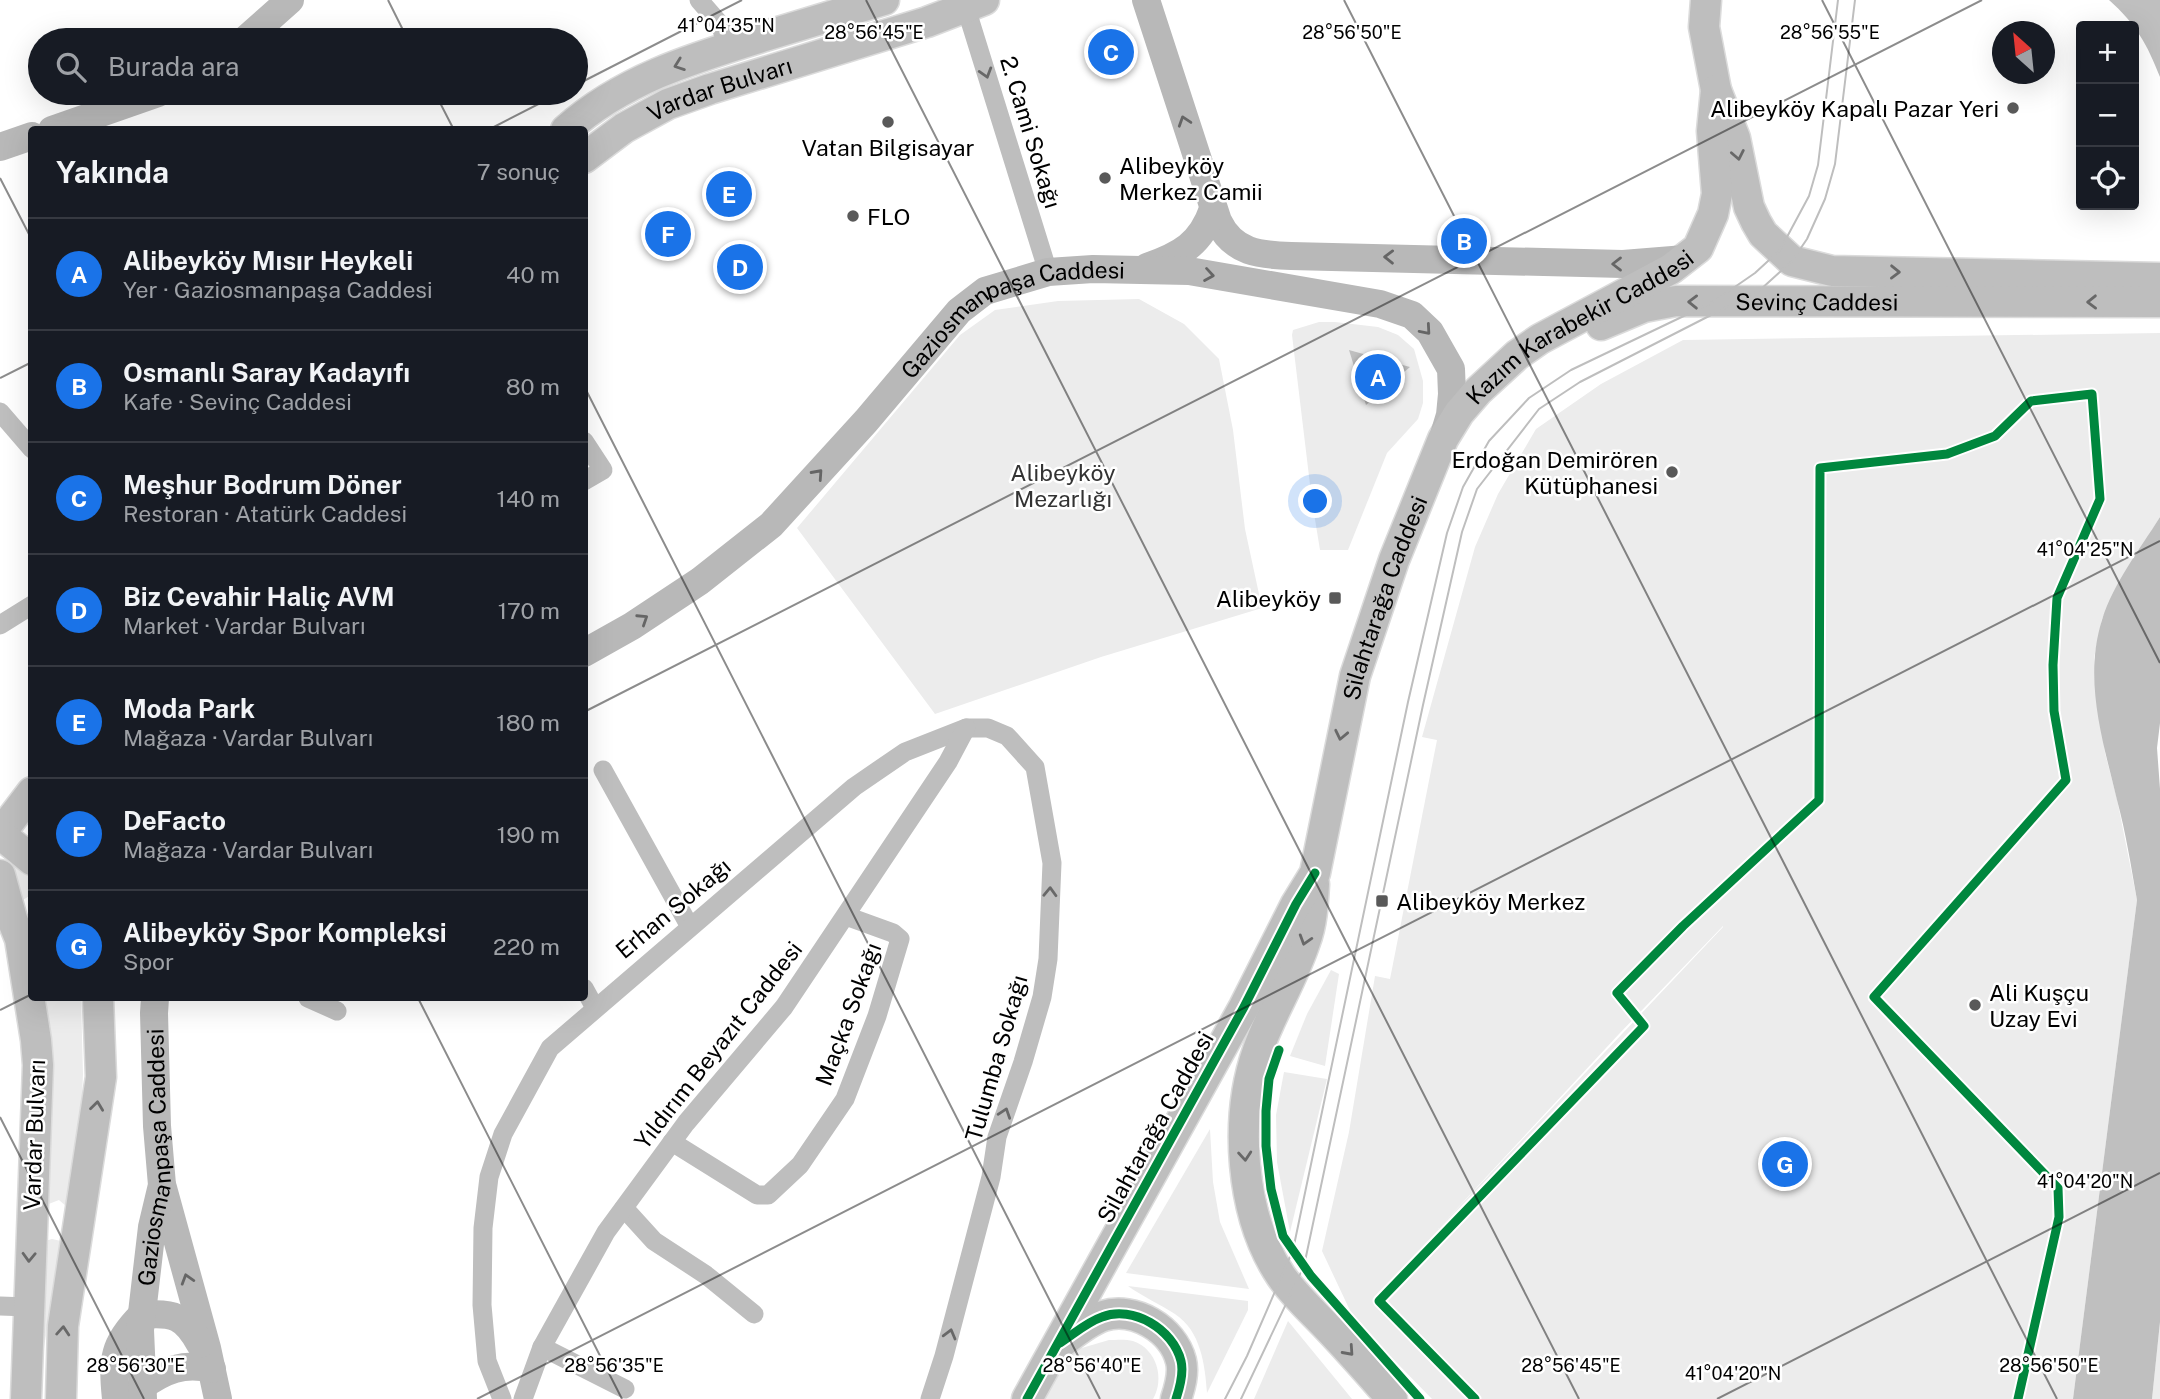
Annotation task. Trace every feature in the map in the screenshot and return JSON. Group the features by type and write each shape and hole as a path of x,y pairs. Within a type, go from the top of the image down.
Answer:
{"main road":[{"path":"258,28 290,0"},
{"name":"Vardar Bulvarı","path":"571,126 596,106 656,73 853,4 884,0"},
{"path":"1146,0 1213,209 1223,232 1247,251 1265,255 1623,264 1685,259"},
{"path":"1692,0 1705,14 1716,90"},
{"name":"Vardar Bulvarı","path":"588,155 624,128 668,104 928,22 975,4"},
{"name":"Kazım Karabekir Caddesi","path":"1443,439 1459,413 1501,367 1540,339 1671,269 1698,248 1706,233 1717,194 1712,131 1716,90"},
{"name":"Sevinç Caddesi","path":"1716,90 1735,138 1752,215 1763,234 1793,261 1832,271 2160,278"},
{"path":"63,126 124,105"},
{"path":"0,147 28,137"},
{"path":"1141,269 1172,258 1189,247 1207,225 1213,209"},
{"name":"Gaziosmanpaşa Caddesi","path":"588,651 632,626 700,581 771,525 866,421 959,311 985,291 1048,272 1141,269 1189,271 1380,304 1412,315 1430,332 1451,369 1450,415 1443,439"},
{"name":"Sevinç Caddesi","path":"1491,378 1511,376 1612,319 1644,307 1668,302 2160,302"},
{"name":"Silahtarağa Caddesi","path":"1027,1399 1207,1075 1296,904 1315,873 1354,676 1394,560 1443,439"},
{"path":"28,797 0,834 28,857"},
{"path":"1315,873 1306,941 1268,1022 1248,1086 1244,1138 1248,1186 1253,1213 1266,1248 1282,1278 1392,1399"},
{"name":"Vardar Bulvarı","path":"0,875 20,939 28,990"},
{"path":"20,939 20,929 28,914"},
{"name":"Vardar Bulvarı","path":"26,1399 14,1307 38,1065 30,1001"},
{"path":"61,1399 65,1305 101,1077 98,1001"},
{"name":"Gaziosmanpaşa Caddesi","path":"142,1393 139,1349 142,1315 152,1227 162,1185 157,1126 155,1001"},
{"path":"162,1185 218,1399"},
{"path":"142,1315 161,1313 178,1317 195,1334 212,1368"},
{"path":"1052,1350 1082,1327 1104,1316 1125,1313 1144,1320 1160,1329 1174,1344 1181,1362 1181,1382 1176,1399"},
{"name":"Gaziosmanpaşa Caddesi","path":"116,1399 117,1347 125,1333 142,1315"},
{"path":"142,1393 171,1369 184,1365 212,1368"}],"street":[{"path":"699,0 719,23 729,47"},
{"name":"2. Cami Sokağı","path":"975,4 1048,272"},
{"path":"0,412 28,444"},
{"path":"588,447 603,470 588,479"},
{"path":"0,625 28,608"},
{"name":"Yıldırım Beyazıt Caddesi","path":"523,1399 542,1347 606,1232 672,1142 784,1007 948,762 966,728"},
{"name":"Erhan Sokağı","path":"502,1399 486,1361 482,1305 483,1228 489,1177 503,1134 550,1048 854,787 905,752 966,728"},
{"name":"Tulumba Sokağı","path":"930,1399 944,1356 991,1177 997,1137 1042,997 1048,960 1052,863 1035,767 1007,736 988,728 966,728"},
{"path":"603,770 690,927"},
{"name":"Maçka Sokağı","path":"672,1142 757,1195 768,1195 800,1165 845,1099 877,1016 898,951 900,939 892,933 846,916"},
{"path":"588,996 594,1008"},
{"path":"315,1001 337,1011"},
{"path":"624,1208 654,1241 706,1275 754,1314"},
{"path":"542,1347 625,1388"}],"green space":[{"name":"Alibeyköy Mezarlığı","path":"1139,299 1184,324 1219,359 1233,430 1245,529 1262,608 1101,657 935,714 797,528 960,335 995,310 1058,301"},
{"path":"1319,322 1378,327 1398,335 1414,349 1423,381 1423,403 1418,419 1387,453 1348,550 1320,550 1312,501 1292,335 1293,330"},
{"path":"2160,333 2160,517 2117,588 2102,619 2094,658 2105,753 2137,900 2073,1399 1432,1399 1354,1319 1322,1251 1349,1132 1375,976 1390,979 1437,740 1422,737 1475,547 1498,494 1536,429 1601,384 1683,340","holes":["1723,927 1438,1229 1619,1034"]},
{"path":"15,862 28,876 28,897 21,901 12,864"},
{"path":"1331,970 1339,974 1325,1066 1290,1056 1307,1014"},
{"path":"46,1001 81,1001 83,1074 80,1142 66,1206 59,1200 46,1205 52,1058"},
{"path":"1284,1072 1327,1079 1290,1232 1277,1162 1276,1115"},
{"path":"1210,1129 1213,1182 1220,1222 1249,1289 1126,1273"},
{"path":"45,1241 61,1241 42,1360 40,1327"},
{"path":"1128,1286 1248,1301 1248,1310 1207,1393 1203,1360 1191,1330 1175,1314"},
{"path":"1288,1321 1352,1399 1254,1399"},
{"path":"2160,1322 2160,1399 2152,1399"},
{"path":"1109,1340 1133,1341 1148,1351 1158,1374 1157,1391 1153,1399 1044,1399 1061,1365 1075,1350"}],"shaded area":[{"path":"2109,0 2160,0 2160,77 2139,34 2139,21 2129,21"},
{"path":"1349,350 1410,367 1366,405"},
{"path":"2160,517 2160,723 2157,748 2160,789 2160,1322 2152,1399 2073,1399 2137,900 2123,825 2101,733 2094,665 2102,620 2113,593"}],"tram line":[{"path":"1225,1399 1247,1356 1293,1250 1408,702 1447,533 1463,487 1489,441 1529,398 1571,370 1713,302 1755,273 1780,250 1809,196 1818,165 1838,0"},
{"path":"1241,1399 1304,1266 1423,705 1462,532 1477,489 1539,409 1580,382 1760,290 1792,261 1807,239 1825,199 1835,164 1855,0"}],"cycle path":[{"path":"1475,1399 1379,1301 1644,1026 1617,993 1683,926 1819,800 1820,468 1947,454 1995,436 2031,401 2092,394 2100,499 2057,598 2053,665 2054,711 2066,780 1874,997 2058,1188 2059,1217 2018,1399"},
{"path":"1027,1399 1315,873"},
{"path":"1279,1050 1269,1079 1266,1146 1271,1189 1283,1236 1311,1276 1420,1399"},
{"path":"1060,1343 1091,1322 1114,1314 1126,1314 1150,1322 1161,1330 1177,1349 1182,1375 1176,1399"}],"place":[{"name":"Meşhur Bodrum Döner","path":"1111,52"},
{"name":"Alibeyköy Kapalı Pazar Yeri","path":"2013,108"},
{"name":"Vatan Bilgisayar","path":"888,122"},
{"name":"Alibeyköy Merkez Camii","path":"1105,178"},
{"name":"Moda Park","path":"729,194"},
{"name":"FLO","path":"853,216"},
{"name":"DeFacto","path":"668,234"},
{"name":"Osmanlı Saray Kadayıfı","path":"1464,241"},
{"name":"Biz Cevahir Haliç AVM","path":"740,267"},
{"name":"Alibeyköy Mısır Heykeli","path":"1378,377"},
{"name":"Erdoğan Demirören Kütüphanesi","path":"1672,472"},
{"name":"Alibeyköy","path":"1335,598"},
{"name":"Alibeyköy Merkez","path":"1382,901"},
{"name":"Ali Kuşçu Uzay Evi","path":"1975,1005"},
{"name":"Alibeyköy Spor Kompleksi","path":"1785,1164"}]}
